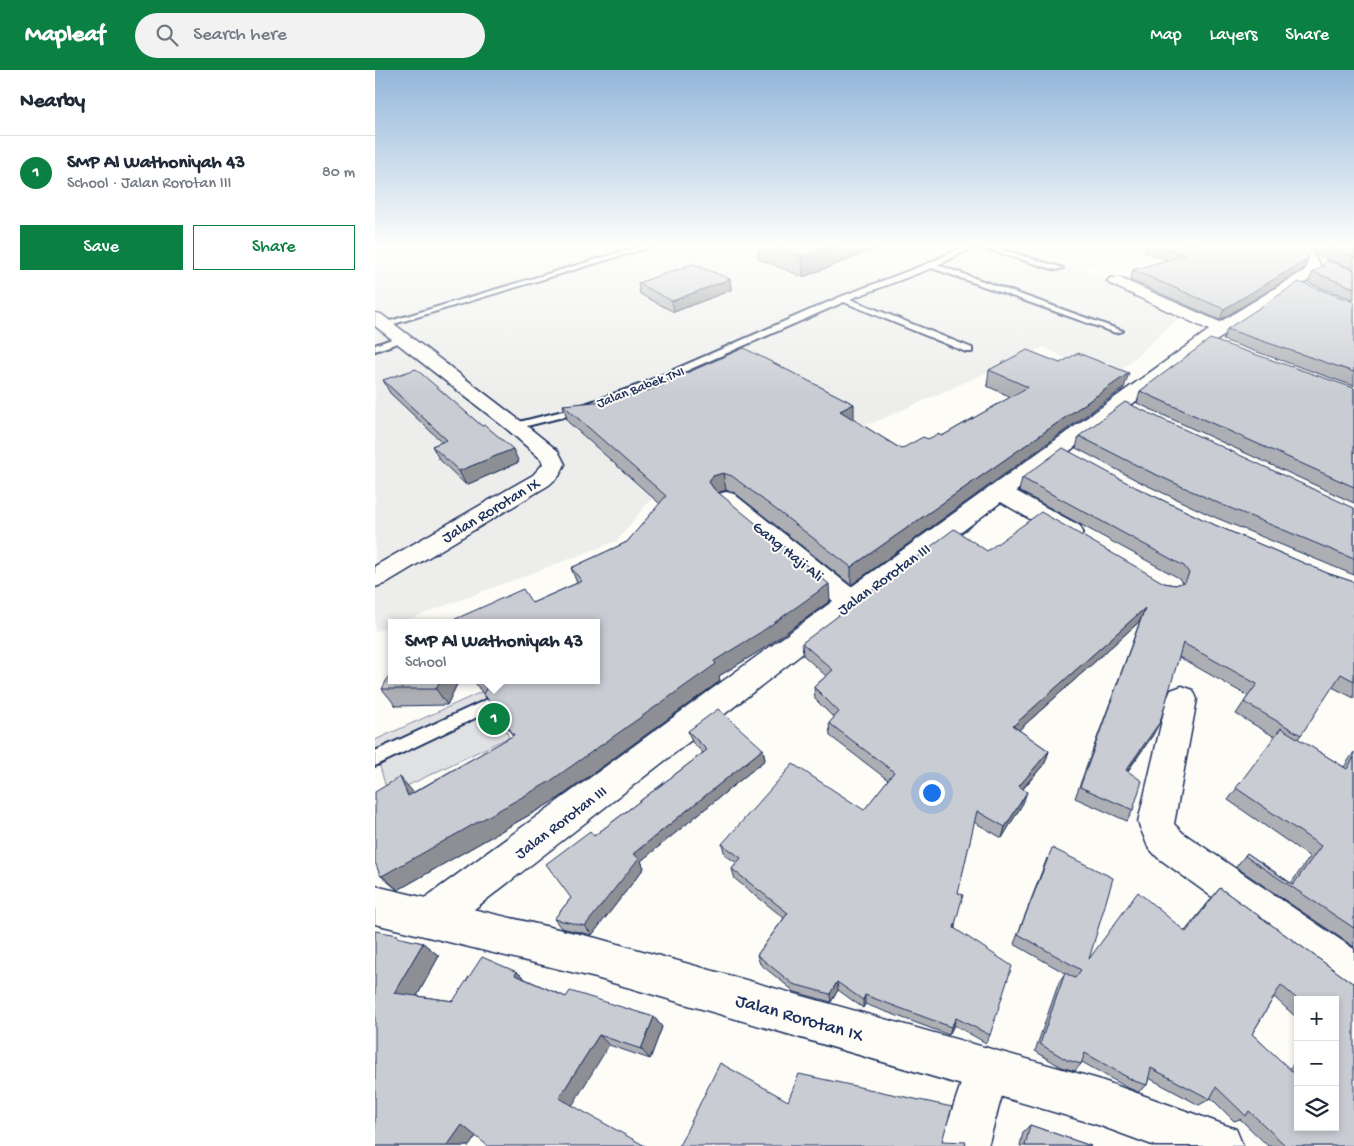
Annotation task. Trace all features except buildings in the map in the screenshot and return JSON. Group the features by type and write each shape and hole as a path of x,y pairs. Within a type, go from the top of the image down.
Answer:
{"street":[{"path":"1138,294 1217,340"},
{"name":"Jalan Rorotan III","path":"432,917 851,601 1059,449 1128,408 1217,340 1290,294"},
{"path":"380,321 515,426"},
{"name":"Jalan Rorotan IX","path":"375,578 541,480 551,471 554,464 550,456 515,426"},
{"path":"1059,449 1083,463"},
{"path":"1001,492 1093,544"},
{"name":"Gang Haji Ali","path":"726,499 851,601"},
{"path":"1182,700 1157,822 1161,835 1171,845 1354,974"},
{"name":"Jalan Rorotan IX","path":"375,905 432,917 596,958 1098,1102 1219,1146"},
{"path":"964,1146 987,1070"}],"lane":[{"path":"380,321 476,294"},
{"name":"Jalan Babek TNI","path":"515,426 575,411 642,387 856,294"},
{"path":"1015,294 1119,331"},
{"path":"843,299 969,350"},
{"path":"375,348 403,338"},
{"path":"642,387 657,394"},
{"path":"375,759 488,705"}],"shaded area":[{"path":"375,294 1134,294 1179,318 1108,382 1044,347 873,423 812,434 648,502 617,541 410,619 388,619 388,627 375,632"},
{"path":"488,689 509,737 388,795 375,749 375,740"}],"place":[{"name":"SMP Al Wathoniyah 43","path":"494,719"}]}
